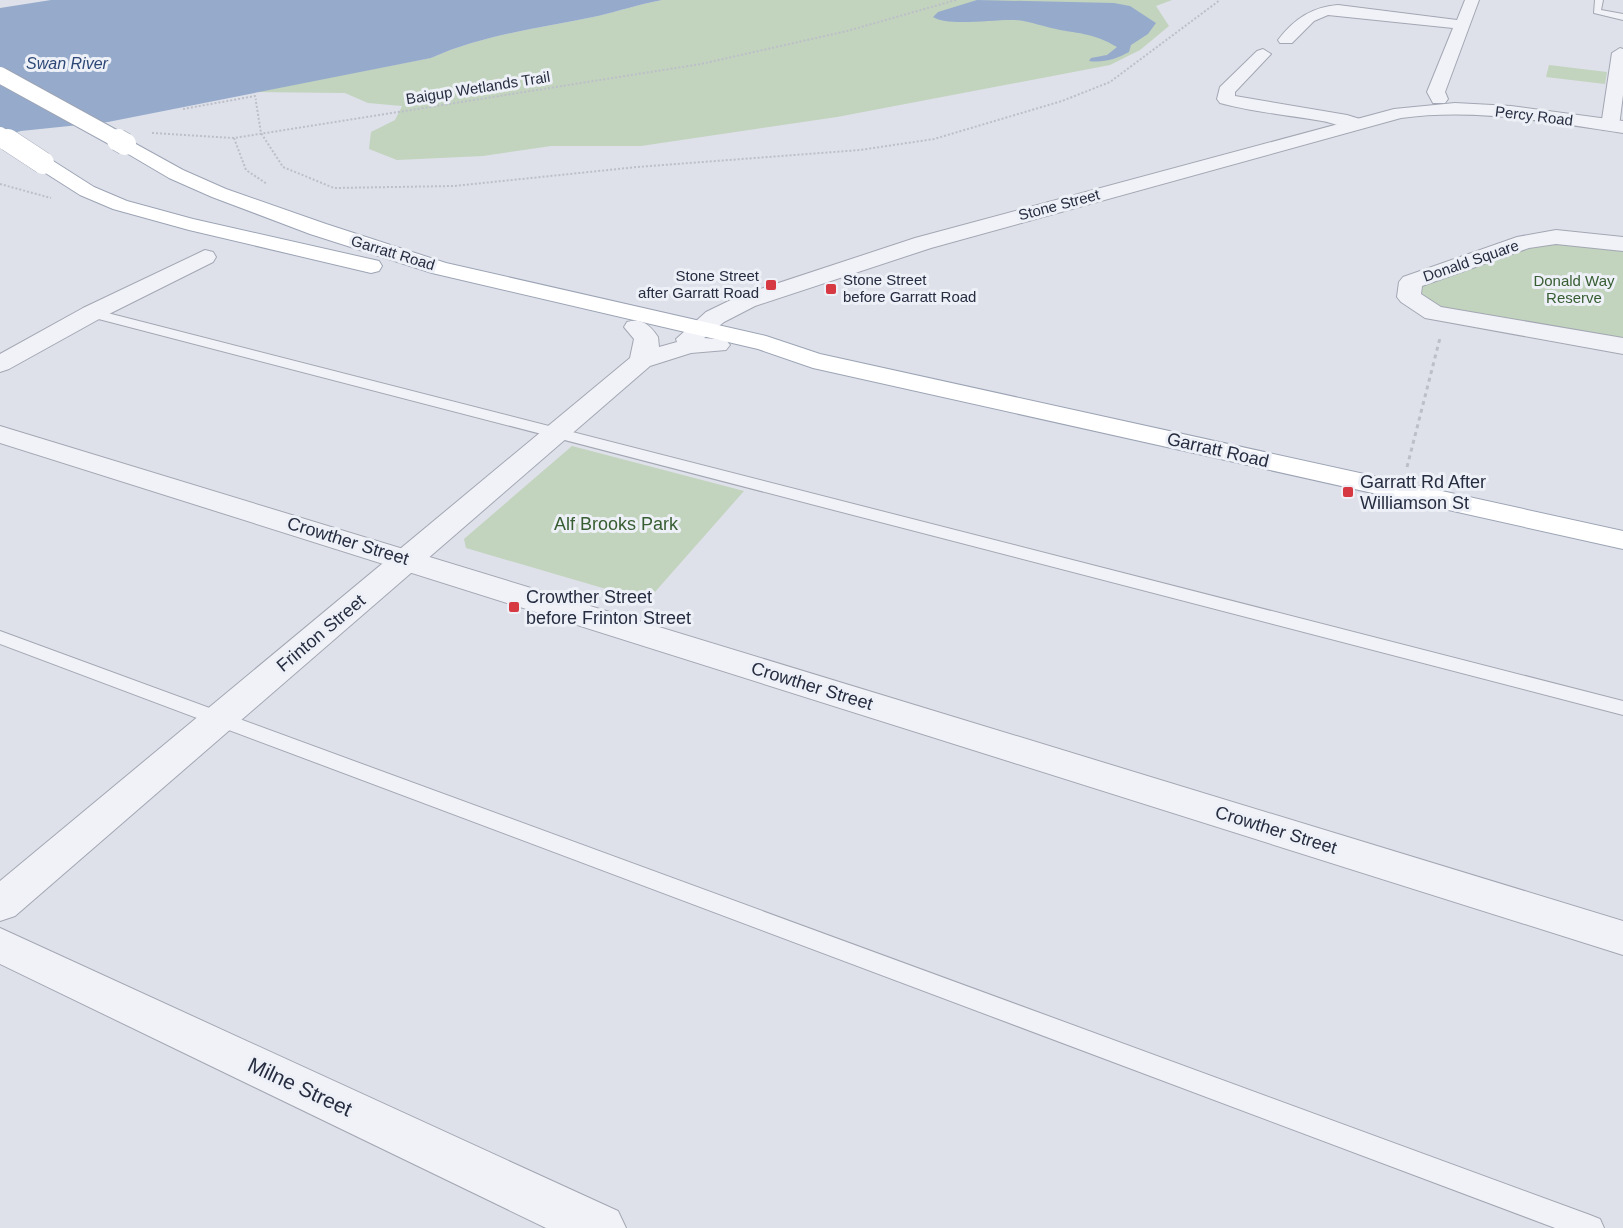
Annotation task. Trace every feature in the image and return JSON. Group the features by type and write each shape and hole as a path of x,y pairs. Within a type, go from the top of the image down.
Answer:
{"main road":[{"name":"Garratt Road","path":"0,75 176,174 219,193 366,245 440,268 702,337 757,355 813,360 1623,540"},
{"name":"Garratt Road","path":"0,135 87,191 120,205 189,224 636,327 702,337"}],"street":[{"path":"1441,103 1436,92 1472,0"},
{"path":"1286,40 1311,14 1320,10 1338,10 1462,25"},
{"path":"1617,126 1617,62 1620,53"},
{"path":"1263,54 1226,91 1226,99 1244,104 1328,116 1356,124"},
{"name":"Stone Street","path":"702,337 715,316 747,301 923,243 1400,112 1441,103"},
{"name":"Percy Road","path":"1441,103 1617,126"},
{"name":"Donald Square","path":"1623,244 1556,237 1525,242 1411,282 1409,297 1434,313 1623,346"},
{"path":"0,364 92,313 204,257"},
{"path":"636,327 646,337 646,348 641,361"},
{"name":"Frinton Street","path":"0,904 641,361 689,346 702,337"},
{"name":"Crowther Street","path":"0,434 1623,938"},
{"name":"Milne Street","path":"0,945 600,1228"}],"lane":[{"path":"1599,0 1597,11 1623,17"},
{"path":"92,313 722,478 1623,708"},
{"path":"0,637 1590,1228"}],"path":[{"name":"Baigup Wetlands Trail","path":"149,132 219,138 261,133 701,64 847,31 956,0"},
{"path":"183,109 255,96 261,133 283,167 334,188 454,186 637,167 860,150 934,139 1062,101 1110,82 1220,0"},
{"path":"0,184 55,199"},
{"path":"1405,473 1446,315"}],"green space":[{"path":"662,0 1172,0 1156,6 1169,26 1140,50 1110,65 837,117 641,146 551,146 483,156 397,160 369,149 371,132 395,120 402,106 368,103 345,93 253,92 431,58 492,37 598,16"},
{"path":"1549,65 1607,72 1605,84 1546,77"},
{"name":"Donald Way Reserve","path":"1525,242 1623,244 1623,346 1434,313 1411,282"},
{"name":"Alf Brooks Park","path":"572,446 744,491 647,601 466,548 464,539"}],"water":[{"name":"Swan River","path":"51,0 662,0 598,16 492,37 431,58 108,122 21,131 0,137 0,8"},
{"path":"977,0 1114,3 1130,6 1156,23 1148,34 1131,45 1129,52 1110,60 1089,61 1091,58 1107,55 1117,47 1092,36 1029,22 1006,20 949,22 933,17 938,12"}],"place":[{"name":"Stone Street after Garratt Road","path":"771,285"},
{"name":"Stone Street before Garratt Road","path":"831,289"},
{"name":"Garratt Rd After Williamson St","path":"1348,492"},
{"name":"Crowther Street before Frinton Street","path":"514,607"}]}
